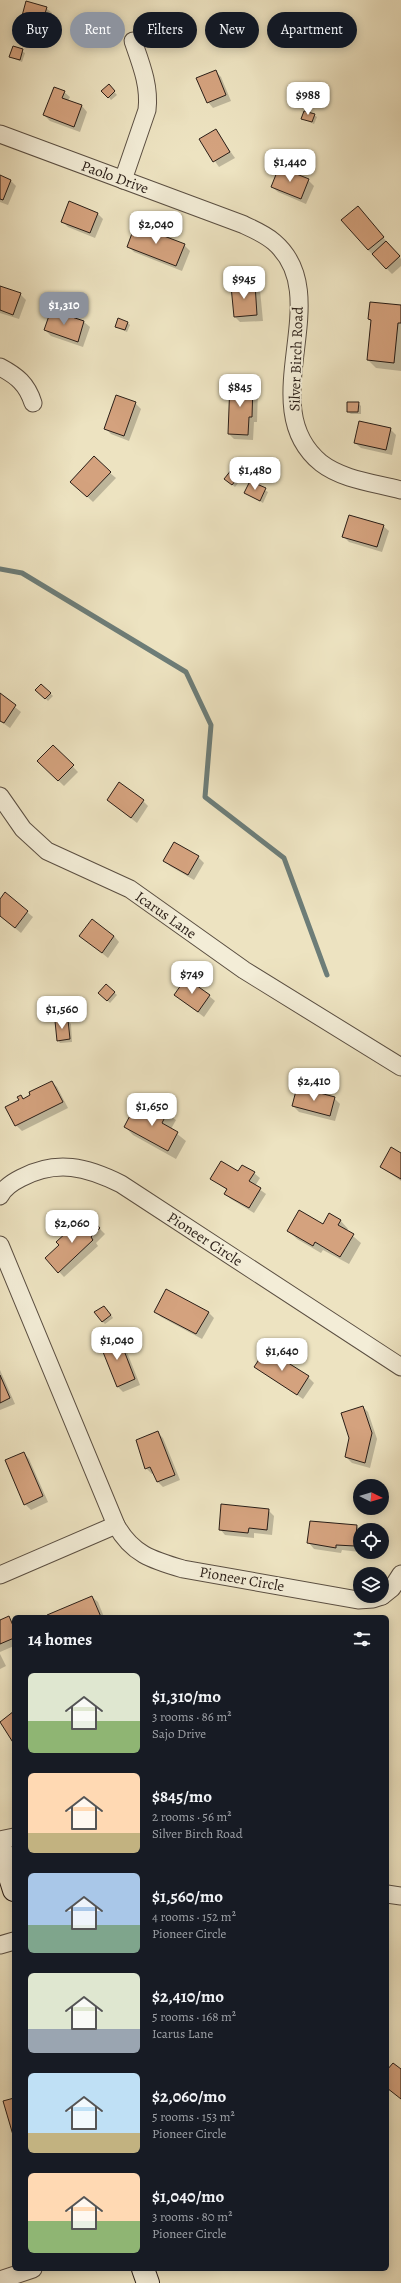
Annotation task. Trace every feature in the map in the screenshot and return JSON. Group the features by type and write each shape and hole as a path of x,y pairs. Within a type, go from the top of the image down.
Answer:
{"main road":[{"path":"0,1846 12,1884"},
{"path":"144,2271 148,2283"}],"street":[{"path":"123,180 144,117 148,98 147,86 135,48"},
{"name":"Paolo Drive","path":"0,134 252,228 273,241 288,259"},
{"name":"Silver Birch Road","path":"288,259 296,281 298,296 292,395 294,420 298,431 311,452 332,470 354,478 401,490"},
{"path":"0,367 23,381 30,392 33,403"},
{"name":"Icarus Lane","path":"0,796 23,829 48,851 130,890 251,974 401,1067"},
{"name":"Pioneer Circle","path":"0,1196 15,1181 30,1173 48,1168 65,1166 84,1168 101,1174 121,1184 401,1368"},
{"name":"Pioneer Circle","path":"0,1245 116,1525 124,1538 133,1548 160,1563 183,1569 353,1599"},
{"path":"0,1575 116,1525"},
{"name":"Pioneer Circle","path":"389,1590 401,1574"},
{"path":"0,1840 12,1837"},
{"path":"389,1894 401,1896"},
{"path":"0,1945 12,1942"},
{"path":"0,2280 26,2271"}],"building":[{"path":"26,1 47,7 45,12 23,12"},
{"path":"12,48 23,49 20,60 9,57"},
{"path":"216,70 226,95 207,103 196,78"},
{"path":"109,84 115,91 108,98 101,91"},
{"path":"54,87 65,91 62,98 82,105 74,127 43,115"},
{"path":"304,111 315,114 312,122 301,119"},
{"path":"216,129 230,152 213,162 199,139"},
{"path":"279,167 309,179 301,199 271,187"},
{"path":"0,175 11,180 3,200 0,199"},
{"path":"69,201 98,213 90,233 61,222"},
{"path":"358,206 384,237 368,250 341,220"},
{"path":"135,225 185,244 176,266 127,247"},
{"path":"386,241 400,256 386,269 372,254"},
{"path":"255,284 257,315 234,317 231,286"},
{"path":"0,286 21,293 13,315 0,310"},
{"path":"370,302 401,305 401,323 398,323 394,363 367,360 371,320 368,319"},
{"path":"51,310 84,321 78,342 44,330"},
{"path":"118,318 128,322 125,330 115,327"},
{"path":"230,382 253,384 252,417 249,417 248,435 228,434"},
{"path":"116,395 136,402 124,436 104,429"},
{"path":"347,402 359,402 358,412 347,412"},
{"path":"359,421 391,428 386,450 354,443"},
{"path":"94,456 111,472 87,497 70,482"},
{"path":"232,469 240,475 232,485 224,479"},
{"path":"250,481 266,488 260,501 244,493"},
{"path":"349,515 384,525 377,547 342,537"},
{"path":"41,684 51,693 45,699 35,690"},
{"path":"0,693 16,705 4,723 0,721"},
{"path":"53,745 74,765 58,781 37,761"},
{"path":"119,782 144,800 131,818 107,800"},
{"path":"174,842 199,856 188,875 163,861"},
{"path":"5,892 28,911 15,928 0,916 0,899"},
{"path":"92,919 114,936 102,953 79,936"},
{"path":"186,978 210,995 198,1012 174,995"},
{"path":"106,984 115,992 107,1001 98,993"},
{"path":"68,1020 70,1039 57,1041 55,1021"},
{"path":"52,1081 63,1102 15,1126 5,1107 19,1100 17,1097 21,1095 23,1099 30,1095 29,1092"},
{"path":"297,1087 335,1097 330,1116 292,1106"},
{"path":"157,1104 168,1111 162,1123 178,1132 168,1151 124,1127 135,1106 151,1115"},
{"path":"391,1147 401,1153 401,1179 380,1167"},
{"path":"221,1161 238,1171 242,1165 255,1172 249,1181 261,1188 249,1208 224,1194 227,1189 210,1179"},
{"path":"299,1210 323,1224 329,1213 341,1220 338,1225 354,1234 340,1257 315,1242 313,1246 287,1231"},
{"path":"89,1216 100,1228 91,1237 93,1240 58,1273 45,1258 59,1245 56,1242 78,1222 80,1224"},
{"path":"166,1289 209,1312 196,1334 154,1312"},
{"path":"104,1306 111,1315 102,1322 94,1312"},
{"path":"118,1335 135,1379 117,1387 99,1342"},
{"path":"266,1349 309,1376 297,1395 254,1367"},
{"path":"0,1375 10,1398 0,1403"},
{"path":"363,1406 372,1433 365,1463 345,1457 349,1438 341,1413"},
{"path":"158,1431 175,1475 157,1482 150,1467 145,1469 136,1440"},
{"path":"24,1452 43,1496 24,1505 5,1460"},
{"path":"221,1504 269,1509 267,1530 249,1528 248,1533 219,1530"},
{"path":"310,1521 353,1525 353,1546 336,1545 336,1548 307,1543"},
{"path":"92,1596 100,1615 47,1615"},
{"path":"9,1616 12,1623 12,1639 0,1644 0,1620"},
{"path":"12,1713 12,1741 0,1722"},
{"path":"393,2063 401,2069 401,2099 389,2090 389,2068"},
{"path":"12,2099 12,2132 3,2101"}],"waterway":[{"path":"0,569 22,573 186,672 211,725 205,797 284,858 327,975"}]}
